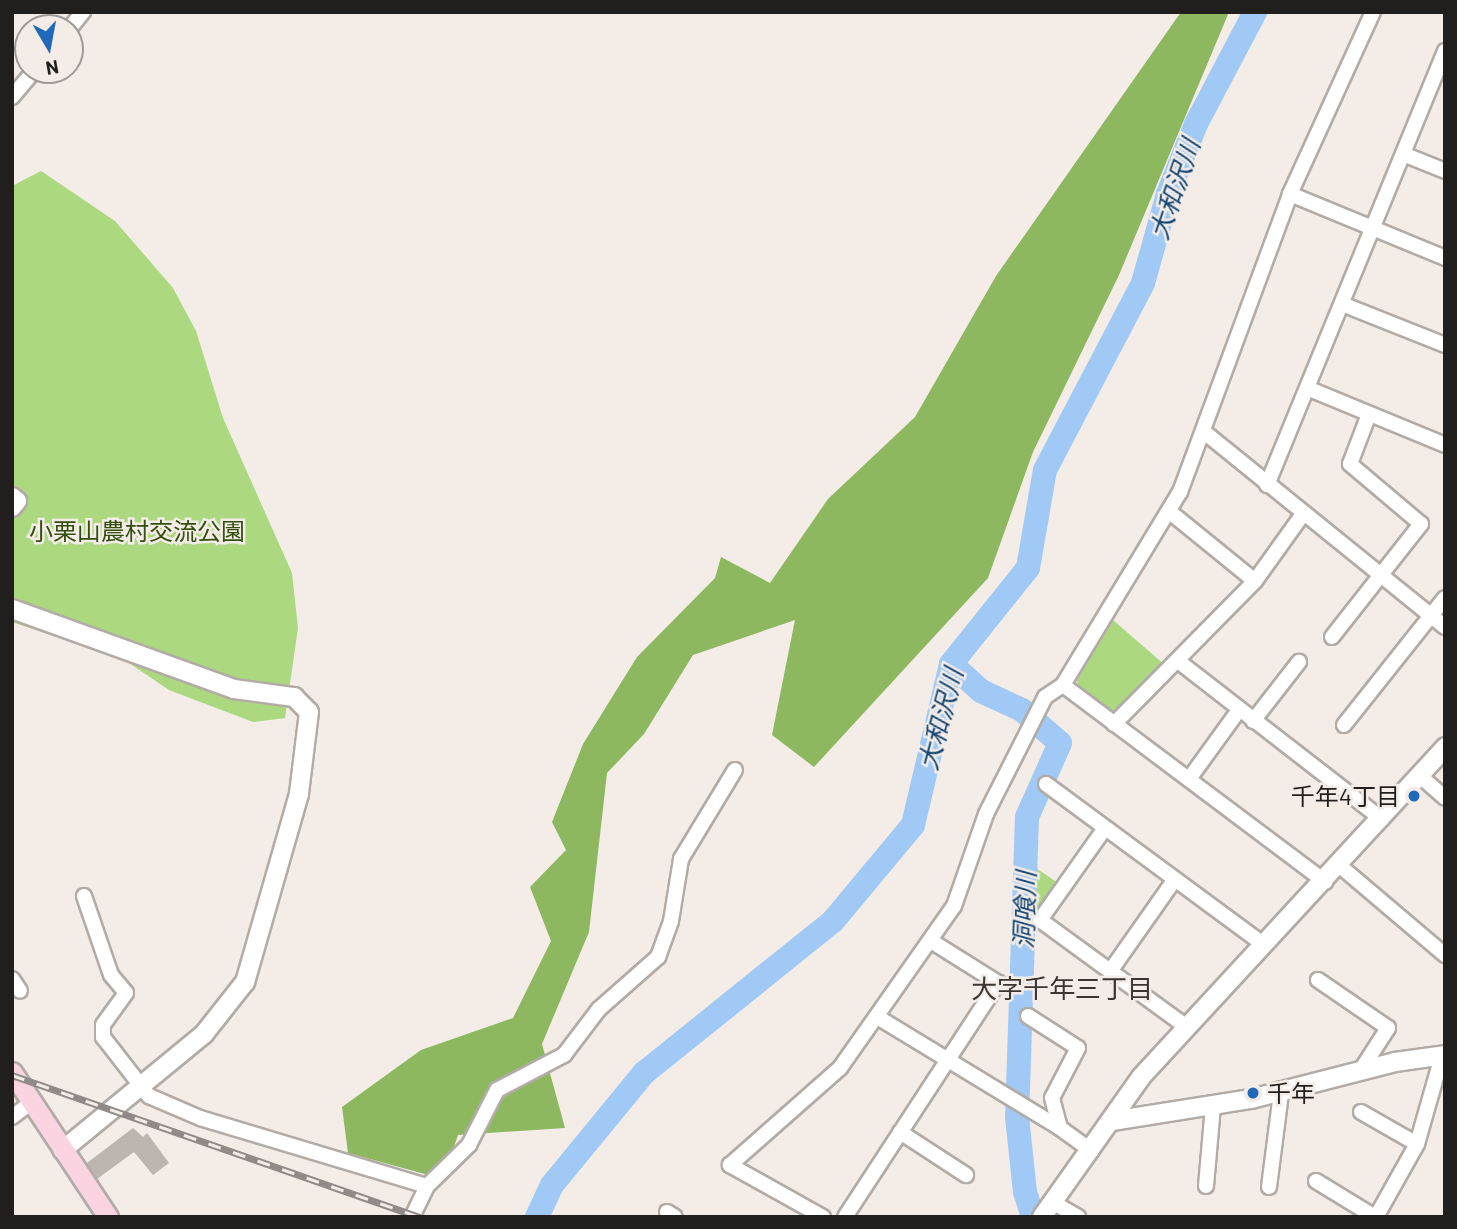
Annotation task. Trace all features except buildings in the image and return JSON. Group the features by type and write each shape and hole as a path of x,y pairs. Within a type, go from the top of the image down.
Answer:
{"main road":[{"path":"12,1072 108,1217"}],"street":[{"path":"822,1217 730,1166 840,1068 879,1018 954,906 986,814 1045,697 1063,685 1170,512 1203,432 1290,194 1373,12"},
{"path":"1267,485 1403,154 1439,82 1445,51"},
{"path":"1403,154 1445,171"},
{"path":"1290,194 1445,258"},
{"path":"1342,304 1445,345"},
{"path":"1307,388 1445,445"},
{"path":"1332,637 1421,524 1350,464 1369,414"},
{"path":"1203,432 1445,626"},
{"path":"12,497 17,501 12,507"},
{"path":"1170,512 1255,581"},
{"path":"1114,724 1255,581 1303,514"},
{"path":"1343,725 1445,598"},
{"path":"12,609 234,689 294,697 309,712 299,794 245,982 222,1016 63,1150"},
{"path":"1178,661 1382,819"},
{"path":"1253,721 1300,662"},
{"path":"1063,685 1325,882"},
{"path":"1189,779 1239,710"},
{"path":"1042,1217 1092,1151 1141,1077 1340,866 1445,747"},
{"path":"412,1217 427,1186 469,1145 496,1090 564,1055 599,1009 658,957 671,921 681,859 735,771"},
{"path":"1420,776 1445,798"},
{"path":"1046,784 1264,945"},
{"path":"1104,828 1040,920 1187,1027"},
{"path":"1340,866 1445,955"},
{"path":"1111,970 1175,879"},
{"path":"84,896 111,975 126,993 103,1025 103,1037 149,1096 201,1118 427,1186"},
{"path":"845,1217 998,982 931,941"},
{"path":"1318,980 1388,1028 1361,1070"},
{"path":"1028,1016 1079,1048 1052,1098 1060,1128"},
{"path":"879,1018 946,1063 1060,1128 1092,1151"},
{"path":"1112,1121 1281,1093 1361,1070 1444,1055 1417,1143 1376,1217 1316,1181"},
{"path":"1269,1187 1281,1093"},
{"path":"12,1117 32,1102"},
{"path":"1206,1186 1213,1106"},
{"path":"1361,1112 1417,1143"},
{"path":"900,1132 966,1175"},
{"path":"1055,1203 1077,1217"}],"green space":[{"path":"1181,12 1229,12 1119,275 1033,452 988,578 814,767 772,735 795,620 693,655 644,734 607,773 589,932 542,1044 565,1128 458,1135 443,1179 348,1153 342,1107 421,1050 513,1018 551,941 530,887 566,850 552,822 583,744 637,657 715,578 721,557 770,583 828,499 915,417 996,276"},
{"name":"小栗山農村交流公園","path":"41,171 115,221 173,288 196,331 223,418 292,573 298,628 285,718 253,722 169,690 123,659 12,622 12,186"},
{"path":"1113,620 1166,666 1119,712 1109,715 1079,692 1077,680"},
{"path":"1030,864 1058,883 1040,909 1026,900"}],"waterway":[{"name":"大和沢川","path":"537,1217 552,1185 644,1073 833,921 913,825 951,664 1028,568 1045,470 1143,283 1168,194 1196,124 1255,12"},
{"name":"洞喰川","path":"951,664 981,691 1022,710 1060,743 1027,817 1017,1117 1025,1192 1033,1217"}],"railway":[{"path":"12,1075 420,1217"}],"place":[{"name":"千年4丁目","path":"1414,796"},
{"name":"千年","path":"1253,1093"}],"district":[{"name":"大字千年三丁目","path":"1062,988"}]}
